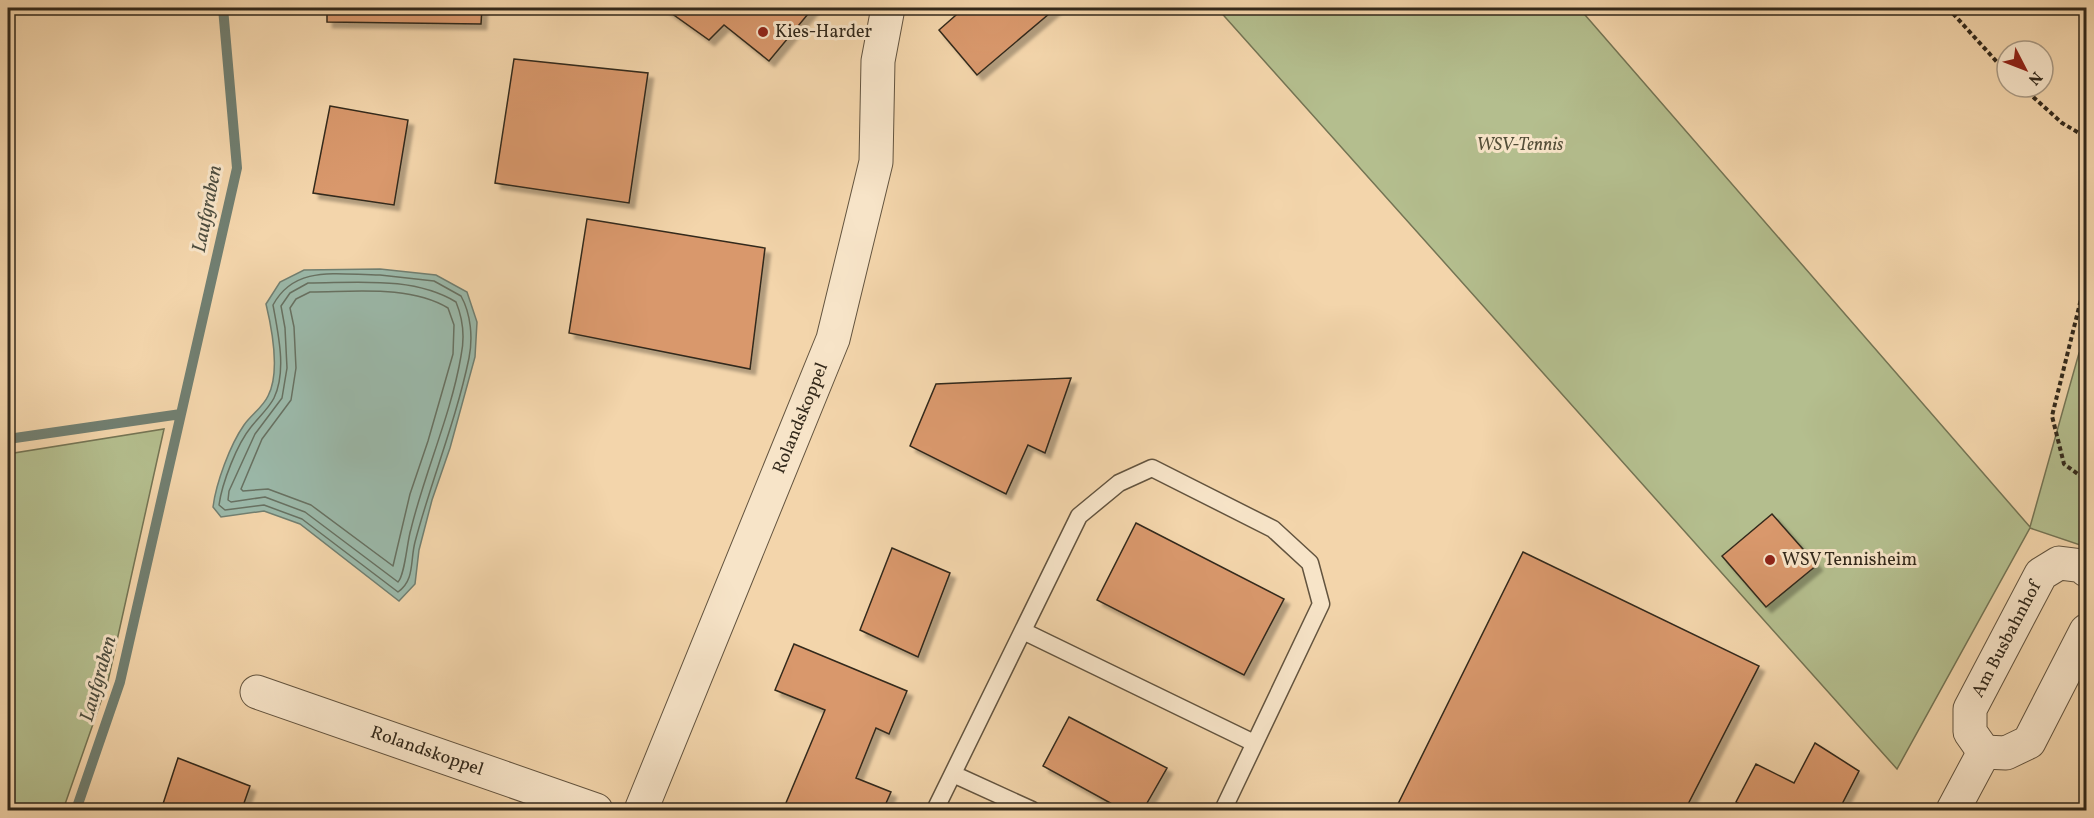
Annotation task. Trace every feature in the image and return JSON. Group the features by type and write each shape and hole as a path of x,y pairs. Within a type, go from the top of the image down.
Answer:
{"street":[{"name":"Rolandskoppel","path":"641,810 833,339 876,162 878,61 888,8"},
{"name":"Am Busbahnhof","path":"1984,752 1971,732 1970,709 2041,574 2059,563 2083,567 2086,570"},
{"path":"1953,810 1984,752 2006,753 2029,742 2086,631"},
{"name":"Rolandskoppel","path":"258,692 596,810"}],"lane":[{"path":"935,810 1078,516 1119,483 1152,468 1273,529 1311,563 1321,604 1223,810"},
{"path":"1023,631 1254,743"},
{"path":"953,774 1032,810"}],"path":[{"path":"1948,8 1995,61"},
{"path":"2035,99 2062,123 2086,137"},
{"path":"2086,279 2052,416 2064,464 2086,480"}],"green space":[{"name":"WSV-Tennis","path":"1217,8 1579,8 2030,527 2079,353 2086,354 2086,547 2030,528 1897,769"},
{"path":"164,429 108,681 63,810 8,810 8,454"}],"water":[{"path":"380,269 436,275 467,292 477,322 475,357 450,448 432,500 419,550 415,584 399,601 300,524 264,511 221,517 213,507 220,476 229,453 244,425 266,400 272,386 274,351 266,304 280,282 304,270"}],"building":[{"path":"327,8 482,8 481,24 327,22"},
{"name":"Kies-Harder","path":"664,8 721,8 729,13 734,8 813,8 769,61 724,25 709,40"},
{"path":"964,8 1056,8 977,75 939,30"},
{"path":"514,59 648,73 629,203 495,183"},
{"path":"330,106 408,120 394,205 313,193"},
{"path":"587,219 765,248 750,369 569,333"},
{"path":"1071,378 1045,453 1028,445 1006,494 910,446 936,384"},
{"name":"WSV Tennisheim","path":"1772,514 1817,565 1766,607 1722,556"},
{"path":"1136,523 1284,599 1244,675 1097,600"},
{"path":"892,548 950,573 918,657 860,630"},
{"path":"1523,552 1759,666 1685,810 1395,810"},
{"path":"794,644 907,691 889,734 876,728 856,778 891,792 883,810 783,810 825,710 775,690"},
{"path":"1069,717 1167,768 1143,810 1123,810 1043,766"},
{"path":"1815,743 1859,771 1839,810 1750,810 1736,802 1756,764 1794,783"},
{"path":"178,758 250,786 243,806 257,810 161,810"}],"waterway":[{"name":"Laufgraben","path":"76,810 120,682 237,168 223,8"},
{"name":"Laufgraben","path":"8,439 181,414"}],"place":[{"name":"Kies-Harder","path":"763,32"},
{"name":"WSV Tennisheim","path":"1770,560"}]}
